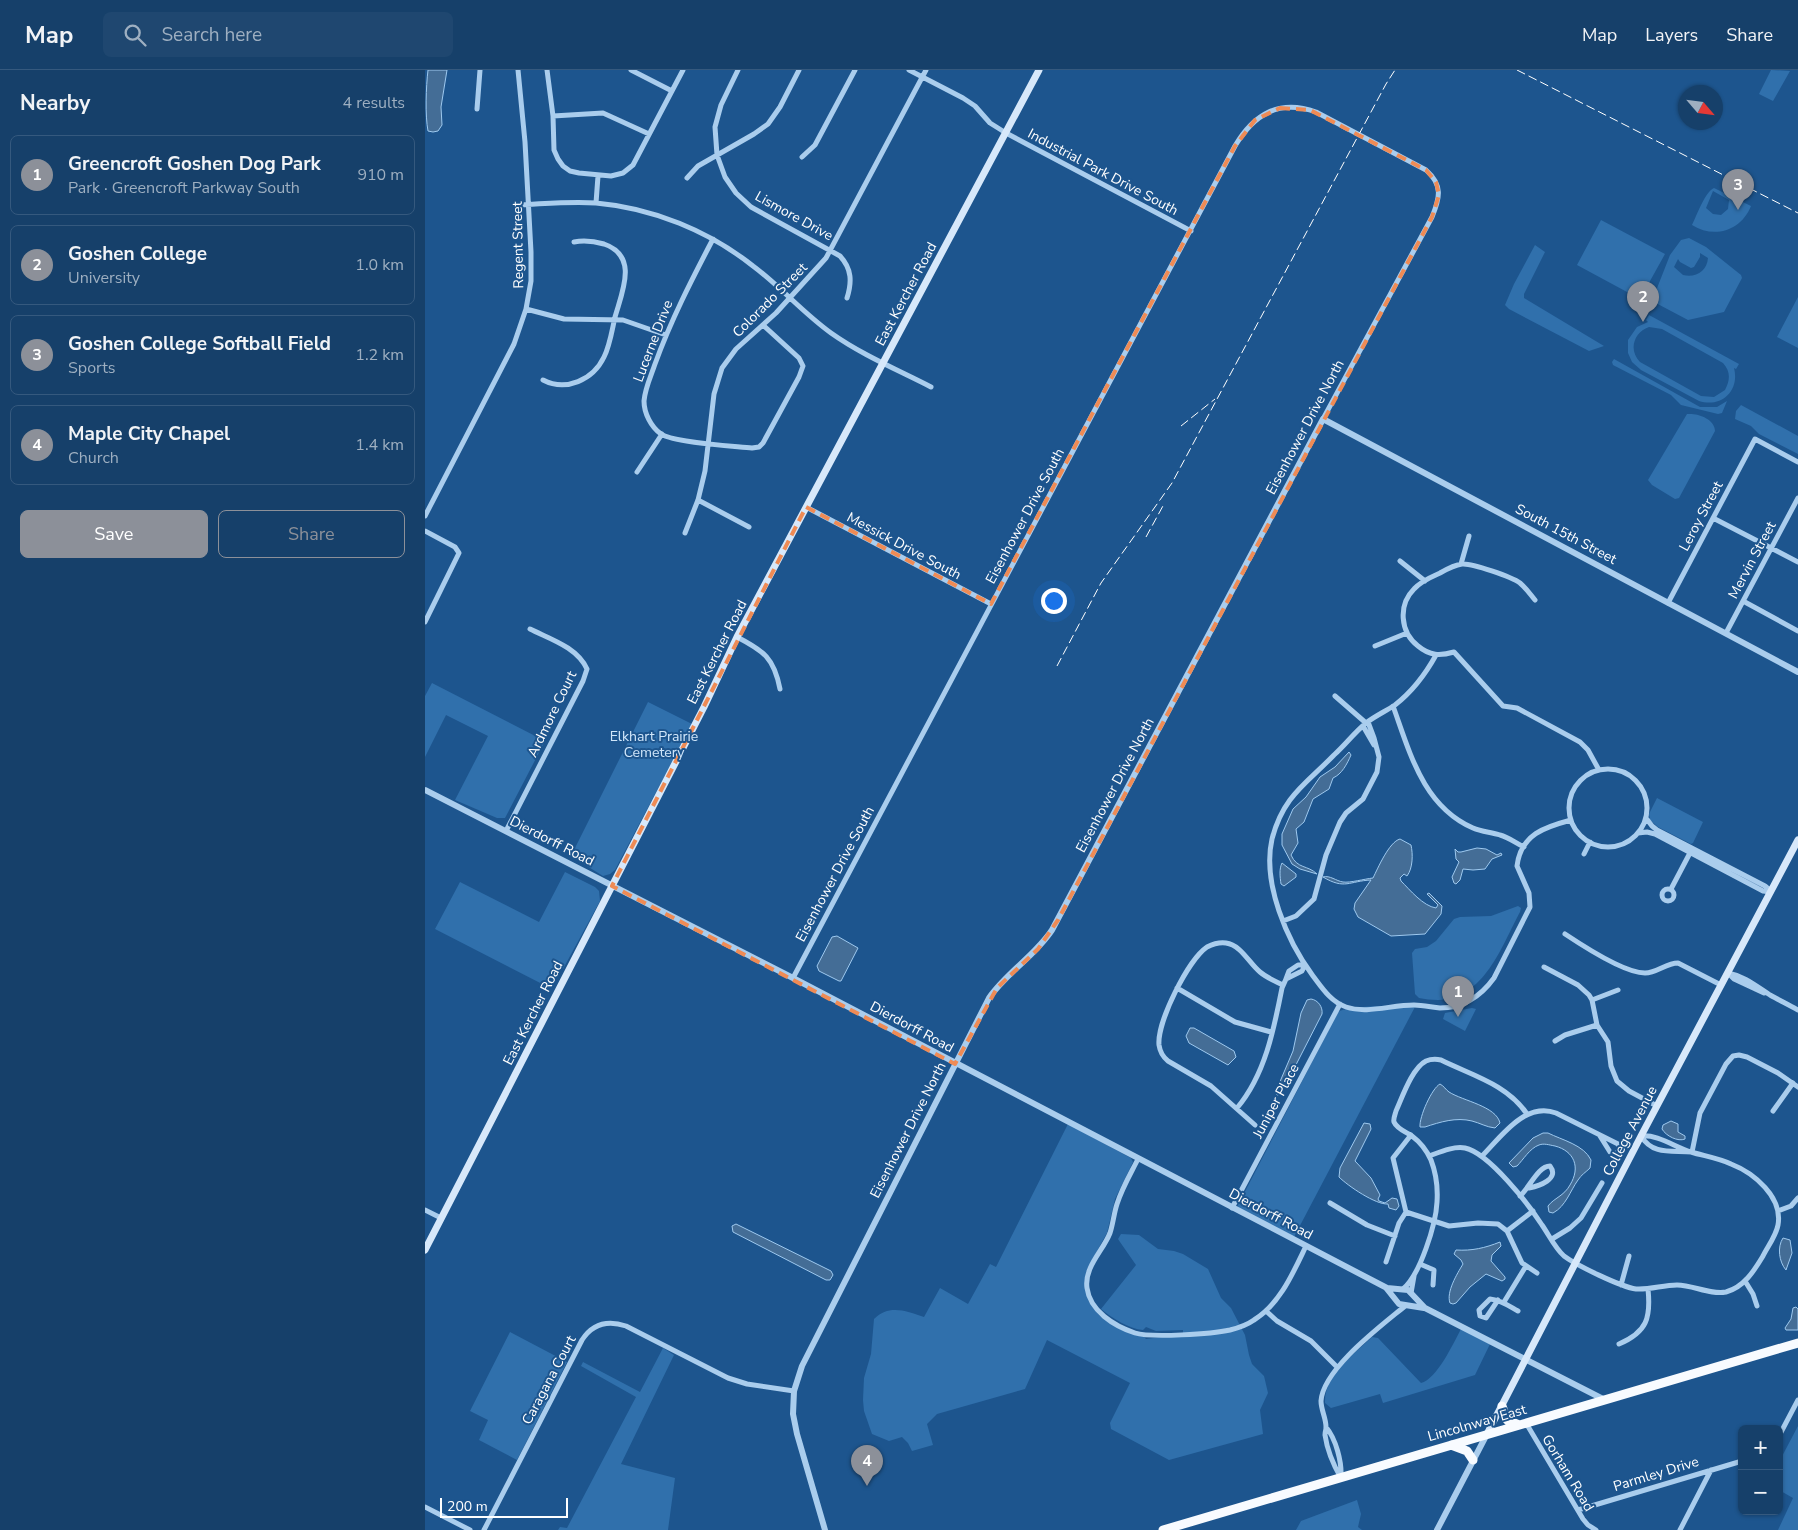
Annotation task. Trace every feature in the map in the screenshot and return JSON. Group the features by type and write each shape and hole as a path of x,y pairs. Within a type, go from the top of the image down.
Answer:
{"highway":[{"name":"Lincolnway East","path":"1163,1530 1798,1343"},
{"path":"1502,1406 1507,1420 1523,1424"},
{"path":"1451,1445 1467,1451 1473,1460"}],"main road":[{"name":"East Kercher Road","path":"425,1250 612,886 737,637 1039,70"},
{"name":"College Avenue","path":"1487,1434 1641,1136 1798,840"}],"street":[{"path":"477,109 480,70"},
{"name":"Regent Street","path":"425,516 514,344 526,309 531,281 529,204 518,70"},
{"path":"547,70 553,116 554,150 558,159 570,171 598,176 617,175 628,170 637,157 683,70"},
{"path":"631,70 672,91"},
{"name":"Lismore Drive","path":"739,70 724,98 717,117 715,132 717,155 729,184 751,207 830,250 843,260 848,268 851,284 847,298"},
{"path":"687,178 698,166 768,124 780,107 799,70"},
{"path":"802,156 815,145 855,70"},
{"name":"Industrial Park Drive South","path":"909,70 963,98 975,106 990,123 1006,133 1191,231"},
{"name":"Colorado Street","path":"685,533 705,471 714,394 722,368 736,349 791,298 818,268 830,250 926,70"},
{"name":"Eisenhower Drive South","path":"793,978 1235,146 1249,125 1263,115 1279,108 1295,107 1310,110"},
{"name":"Eisenhower Drive North","path":"825,1530 795,1429 793,1414 794,1391 803,1364 994,991 1038,949 1055,925 1438,204 1439,195 1436,182 1425,170 1310,110"},
{"path":"553,116 603,113 649,134"},
{"path":"596,203 598,176"},
{"path":"517,205 596,203 659,216 687,226 713,239 751,264 836,336 931,387"},
{"name":"Lucerne Drive","path":"662,434 648,418 645,400 646,391 666,335 685,290 713,239"},
{"path":"543,380 555,385 569,384 578,382 592,373 603,358 626,275 623,260 617,252 607,245 586,240 574,242"},
{"path":"526,309 564,318 615,319 666,335"},
{"path":"637,472 662,434 680,440 752,448 761,445 801,374 803,366 800,360 763,325"},
{"name":"South 15th Street","path":"1323,419 1798,672"},
{"name":"Leroy Street","path":"1668,603 1755,439 1798,462"},
{"name":"Mervin Street","path":"1726,633 1798,498"},
{"path":"697,500 749,527"},
{"name":"Messick Drive South","path":"806,507 991,604"},
{"path":"1713,518 1798,562"},
{"path":"425,531 455,547 459,553 425,622"},
{"path":"1461,564 1469,536"},
{"path":"1400,561 1425,581"},
{"path":"1535,600 1519,582 1511,578 1476,566 1461,564 1425,581 1413,590 1405,604 1403,617 1407,634 1418,646 1436,656 1454,652 1503,706 1517,708 1580,742 1588,750 1599,770"},
{"path":"1743,601 1798,631"},
{"name":"Ardmore Court","path":"506,831 583,681 587,669 583,661 574,652 530,629"},
{"path":"1375,646 1407,634"},
{"path":"737,637 762,651 769,658 775,668 780,689"},
{"path":"1436,656 1415,688 1366,724 1330,760 1298,788 1279,819 1273,837 1270,862 1273,886 1282,919 1292,943 1305,965 1325,992 1340,1004 1361,1010 1415,1005 1447,1007 1463,1004 1483,992 1494,978 1530,907 1529,893 1517,866 1524,847 1531,837 1540,830 1571,820"},
{"path":"1282,919 1300,912 1314,899 1329,847 1340,822 1363,799 1375,777 1379,764 1374,738 1366,724 1335,696"},
{"path":"1393,706 1416,770 1435,800 1467,825 1501,835 1524,847"},
{"path":"1615,769 1635,779 1642,788 1646,797 1646,818 1638,833 1632,839 1618,846 1603,846 1590,842 1579,833 1571,820 1570,803 1576,787 1584,778 1599,770 1615,769"},
{"name":"Dierdorff Road","path":"425,790 793,978 1387,1288 1402,1289 1411,1294 1425,1308 1605,1400"},
{"path":"1646,818 1655,829 1763,891 1771,892"},
{"path":"1638,833 1653,833 1691,850"},
{"path":"1584,854 1590,842"},
{"path":"1671,889 1691,850"},
{"path":"1565,934 1616,963 1636,972 1650,973 1678,963 1721,985"},
{"path":"1255,1125 1206,1082 1171,1064 1161,1052 1159,1038 1162,1024 1177,988 1189,969 1208,946 1227,943 1236,947 1260,972 1283,985"},
{"path":"1237,1108 1260,1071 1283,985 1289,971 1298,965 1305,965"},
{"path":"1544,967 1583,988 1592,1000 1597,1025 1608,1042 1611,1066 1617,1081 1629,1091 1657,1106"},
{"path":"1728,973 1741,983 1769,994 1798,1010"},
{"path":"1177,988 1235,1022 1271,1032"},
{"path":"1592,1000 1618,990"},
{"name":"Juniper Place","path":"1232,1208 1340,1004"},
{"path":"1555,1041 1565,1035 1597,1025"},
{"path":"1692,1152 1700,1113 1726,1064 1733,1056 1747,1057 1798,1087"},
{"path":"1341,1478 1336,1469 1325,1434 1326,1427 1322,1410 1323,1393 1328,1380 1337,1367 1391,1316 1411,1302 1415,1276 1433,1222 1437,1203 1434,1169 1429,1156 1419,1142 1397,1127 1393,1118 1415,1073 1426,1061 1433,1059 1441,1060 1503,1089 1517,1101 1527,1114"},
{"path":"1773,1111 1793,1084"},
{"path":"1482,1156 1527,1114 1552,1111 1599,1136"},
{"path":"1386,1262 1399,1223 1406,1212 1393,1158 1411,1135"},
{"path":"1429,1156 1459,1148 1474,1151 1482,1156 1533,1211 1564,1256 1621,1285 1636,1289 1648,1289 1680,1285 1713,1292 1725,1292 1745,1282 1760,1260 1776,1232 1778,1211 1765,1188 1747,1172 1721,1160 1692,1152 1650,1135 1641,1136 1645,1144 1657,1149 1667,1152 1692,1152"},
{"path":"1138,1159 1118,1202 1107,1238 1087,1277 1087,1288 1093,1306 1107,1318 1122,1327 1134,1333 1147,1335 1228,1331 1253,1321 1267,1311 1287,1284 1306,1246"},
{"path":"1520,1196 1529,1188 1548,1181 1553,1174 1552,1168 1547,1165 1542,1169 1534,1178 1529,1188"},
{"path":"1551,1239 1570,1228 1581,1218 1602,1183"},
{"path":"1778,1211 1791,1206 1798,1199"},
{"path":"1330,1203 1367,1225 1395,1236"},
{"path":"425,1210 441,1218"},
{"path":"1507,1231 1533,1211"},
{"path":"1406,1212 1449,1226 1478,1222 1498,1224 1507,1231 1523,1263 1537,1273"},
{"path":"1621,1285 1629,1256"},
{"path":"1420,1264 1434,1270 1433,1285"},
{"path":"1517,1311 1501,1301 1526,1266"},
{"path":"1391,1316 1396,1305 1397,1293 1415,1276"},
{"path":"1745,1282 1753,1294 1757,1306"},
{"name":"Dierdorff Road","path":"1387,1288 1399,1304 1425,1308"},
{"path":"1619,1344 1636,1336 1644,1326 1649,1310 1648,1289"},
{"path":"1267,1311 1283,1325 1311,1341 1337,1367"},
{"name":"Caragana Court","path":"484,1530 582,1340 597,1325 610,1322 626,1326 736,1381 794,1391"},
{"path":"1783,1428 1798,1400"},
{"name":"Gorham Road","path":"1523,1424 1588,1525 1596,1530"},
{"path":"1437,1530 1487,1434"},
{"name":"Parmley Drive","path":"1578,1510 1738,1462"},
{"path":"1680,1530 1711,1470"},
{"path":"425,1507 470,1530"}],"highlighted area":[{"path":"1280,108 1310,110 1426,170 1436,182 1439,195 1432,217 1058,920 1038,949 997,988 955,1064 612,886 806,507 991,604 1235,146 1255,120"}],"green space":[{"path":"1771,70 1790,71 1773,101 1759,94"},
{"path":"1714,188 1751,206 1746,215 1734,227 1718,232 1700,229 1692,225 1704,199","holes":["1713,191 1729,200 1728,209 1721,215 1713,214 1706,208"]},
{"path":"1601,220 1665,254 1640,299 1577,265"},
{"path":"1689,238 1706,247 1741,275 1742,278 1724,312 1688,320 1652,301 1670,255 1681,240","holes":["1700,253 1708,258 1703,270 1696,274 1683,275 1674,267 1678,259 1691,268 1694,267 1700,257"]},
{"path":"1535,245 1545,252 1524,294 1524,298 1604,346 1589,351 1509,309 1505,305"},
{"path":"1798,297 1798,348 1777,337"},
{"path":"1649,315 1739,364 1736,369 1734,368 1734,384 1727,396 1715,402 1699,401 1641,370 1632,362 1628,353 1628,340 1637,327 1648,322 1646,320","holes":["1649,327 1662,329 1723,363 1729,376 1725,390 1714,397 1701,396 1640,362 1634,352 1636,337"]},
{"path":"1614,359 1700,407 1717,407 1727,401 1722,413 1718,414 1681,405 1671,395 1613,365"},
{"path":"1741,405 1798,436 1798,454 1759,434 1751,426 1735,419 1736,411"},
{"path":"1687,414 1709,420 1715,431 1679,498 1675,499 1652,485 1648,480"},
{"path":"432,683 545,741 505,818 497,818 455,800 488,736 446,715 425,757 425,696"},
{"name":"Elkhart Prairie Cemetery","path":"648,702 692,724 615,870 603,876 571,856"},
{"path":"1657,798 1703,822 1693,843 1691,844 1658,827 1650,820 1649,814"},
{"path":"565,872 595,887 599,891 600,901 563,969 560,968 550,988 435,929 460,882 539,922"},
{"path":"1518,906 1521,908 1520,912 1506,940 1480,981 1454,997 1433,1000 1419,998 1415,994 1412,953 1415,949 1427,947 1436,941 1454,919 1460,917 1491,916"},
{"path":"1416,1005 1294,1237 1237,1207 1338,1012 1363,1007"},
{"path":"1472,1008 1476,1009 1465,1031 1443,1019 1445,1013"},
{"path":"1068,1124 1131,1158 1133,1162 1115,1199 1107,1233 1087,1269 1085,1288 1089,1302 1099,1315 1111,1323 1146,1339 1183,1334 1183,1330 1156,1331 1146,1327 1143,1330 1132,1328 1101,1309 1136,1265 1118,1239 1121,1234 1139,1235 1158,1249 1183,1254 1208,1269 1221,1298 1231,1308 1245,1335 1252,1364 1264,1376 1268,1393 1260,1410 1263,1434 1169,1460 1111,1429 1110,1423 1130,1383 1047,1340 1025,1389 937,1414 927,1424 933,1445 912,1451 902,1437 889,1441 872,1434 864,1411 863,1400 864,1378 871,1354 874,1319 880,1314 892,1310 904,1311 924,1317 940,1288 968,1304 990,1264 996,1267"},
{"path":"1461,1329 1490,1344 1475,1375 1383,1403 1380,1394 1331,1408 1325,1403 1329,1383 1334,1375 1372,1337 1378,1338 1421,1383 1433,1375 1439,1368"},
{"path":"510,1332 567,1362 517,1460 479,1440 488,1420 470,1411"},
{"path":"663,1348 674,1355 621,1464 675,1478 668,1530 558,1530 560,1527 567,1528 636,1397 581,1366 583,1362 640,1392"},
{"path":"1798,1426 1798,1530 1778,1530 1793,1498 1783,1492 1783,1454"},
{"path":"1357,1500 1361,1514 1358,1527 1362,1530 1296,1530 1301,1521"}],"shaded area":[{"path":"428,70 447,70 441,107 442,125 438,131 433,132 428,131 426,117"},
{"path":"1349,752 1351,755 1344,768 1333,778 1329,789 1313,799 1304,822 1296,829 1298,843 1291,855 1296,863 1317,874 1300,869 1292,864 1282,845 1282,834 1293,809 1306,797 1320,777 1335,767"},
{"path":"1400,839 1411,845 1412,857 1409,873 1407,876 1404,874 1400,878 1401,881 1426,904 1436,908 1438,905 1427,894 1429,893 1442,906 1441,914 1425,934 1391,936 1358,917 1354,909 1355,903 1371,880 1342,884 1323,877 1346,882 1373,878 1388,850"},
{"path":"1477,848 1486,849 1497,855 1501,853 1502,855 1492,859 1485,869 1463,869 1460,880 1456,884 1454,883 1452,877 1459,862 1456,859 1455,849 1461,852"},
{"path":"1282,863 1296,874 1296,877 1284,886 1281,884 1280,879"},
{"path":"837,936 858,948 841,981 819,971 817,966 832,937"},
{"path":"1311,999 1319,1004 1322,1014 1281,1094 1277,1095 1276,1091 1293,1051 1301,1013 1307,1000"},
{"path":"1190,1028 1194,1028 1234,1051 1236,1057 1228,1065 1189,1043 1186,1036"},
{"path":"1440,1084 1449,1092 1486,1108 1497,1117 1500,1123 1495,1128 1472,1121 1454,1120 1420,1127 1427,1103 1433,1091"},
{"path":"1671,1121 1678,1124 1678,1132 1685,1136 1685,1139 1676,1139 1664,1132 1662,1129 1663,1125"},
{"path":"1364,1123 1370,1124 1371,1129 1355,1161 1371,1178 1380,1195 1379,1201 1385,1203 1392,1198 1397,1199 1399,1206 1396,1210 1389,1208 1388,1204 1377,1201 1362,1194 1339,1177 1340,1168"},
{"path":"1543,1133 1548,1133 1578,1147 1591,1160 1590,1168 1579,1178 1567,1198 1553,1213 1549,1212 1548,1206 1565,1192 1575,1172 1574,1161 1571,1156 1562,1148 1543,1144 1527,1154 1517,1166 1513,1167 1509,1163 1533,1138"},
{"path":"736,1224 831,1271 833,1275 830,1280 826,1280 733,1232 732,1226"},
{"path":"1783,1238 1790,1240 1792,1253 1786,1270 1780,1254"},
{"path":"1500,1242 1501,1246 1492,1255 1491,1261 1505,1279 1502,1281 1486,1274 1470,1287 1456,1303 1450,1303 1449,1294 1451,1288 1463,1264 1454,1254 1456,1250 1478,1249"},
{"path":"1796,1307 1798,1309 1798,1330 1786,1330 1785,1328 1791,1319 1793,1308"}],"railway":[{"path":"1057,666 1101,583 1172,483 1395,70"},
{"path":"1517,70 1798,213"},
{"path":"1181,426 1215,399"},
{"path":"1146,537 1164,504"}],"place":[{"name":"Goshen College Softball Field","path":"1738,210"},
{"name":"Goshen College","path":"1643,322"},
{"name":"Greencroft Goshen Dog Park","path":"1458,1017"},
{"name":"Maple City Chapel","path":"867,1486"}]}
